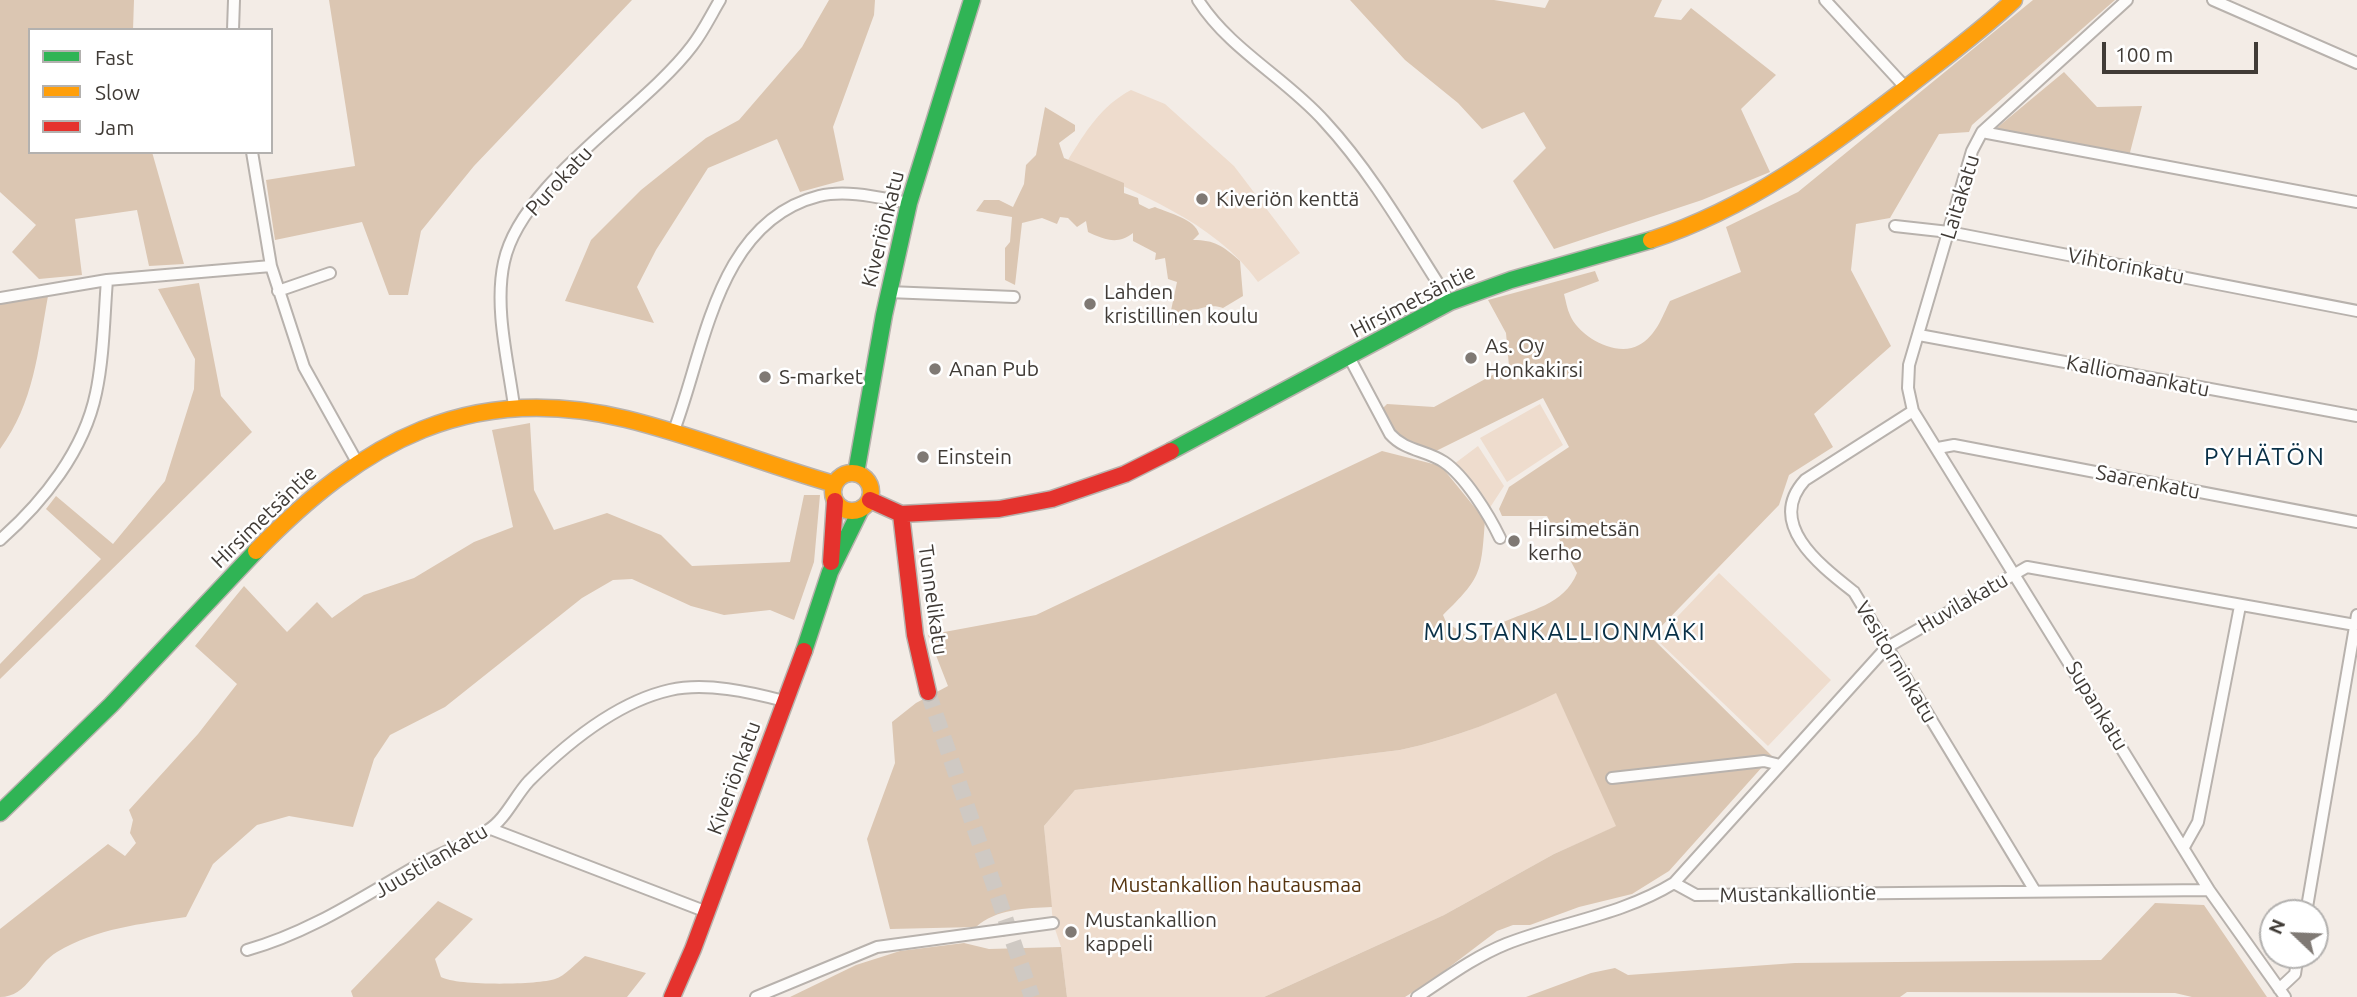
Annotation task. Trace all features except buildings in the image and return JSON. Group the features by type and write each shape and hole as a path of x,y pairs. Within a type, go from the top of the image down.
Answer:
{"street":[{"path":"233,28 234,0"},
{"name":"Purokatu","path":"514,406 502,301 504,261 521,222 544,192 693,46 720,0"},
{"name":"Kiveriönkatu","path":"856,473 888,292 909,203 972,0"},
{"path":"1198,0 1223,32 1295,91 1326,122 1356,159 1450,302"},
{"path":"1825,0 1906,88"},
{"name":"Hirsimetsäntie","path":"865,504 901,513 999,509 1052,499 1125,474 1450,302 1492,285 1698,223 1749,200 1801,169 2014,0"},
{"name":"Laitakatu","path":"1913,411 1908,388 1909,365 1972,151 1982,132 2127,0"},
{"path":"2213,0 2357,63"},
{"path":"1982,132 2357,202"},
{"path":"252,154 271,266 278,291 304,367 357,463"},
{"path":"673,433 729,270 747,244 769,222 793,207 820,196 860,195 909,203"},
{"name":"Vihtorinkatu","path":"1895,226 1949,232 2357,310"},
{"path":"0,298 107,280 271,266"},
{"path":"278,291 330,273"},
{"path":"0,540 69,461 87,422 96,395 101,363 107,280"},
{"path":"888,292 1014,297"},
{"name":"Kalliomaankatu","path":"1919,335 2357,416"},
{"path":"1349,357 1390,434 1399,444 1444,462 1490,516 1500,538"},
{"name":"Hirsimetsäntie","path":"0,813 145,670 313,494 381,447 443,421 514,406 590,411 673,433 783,471 835,493"},
{"name":"Supankatu","path":"1913,411 2016,573 2209,890 2282,993"},
{"name":"Vesitorninkatu","path":"1913,411 1805,481 1793,493 1789,505 1796,531 1804,545 1822,567 1854,592 2035,891"},
{"name":"Saarenkatu","path":"1938,448 1954,445 2357,522"},
{"path":"856,473 869,483 865,504 848,511 835,493 843,475 856,473"},
{"name":"Kiveriönkatu","path":"830,572 835,493"},
{"name":"Kiveriönkatu","path":"672,997 707,912 830,572 865,504"},
{"name":"Tunnelikatu","path":"901,513 915,635 928,692"},
{"name":"Huvilakatu","path":"1674,883 1886,648 2027,567 2240,606 2356,620"},
{"path":"2183,847 2198,822 2240,606"},
{"path":"2309,899 2350,669 2356,620"},
{"name":"Juustilankatu","path":"247,950 280,941 349,907 412,868 491,829 528,782 575,740 622,709 670,690 738,689 785,701"},
{"path":"1612,778 1764,761 1780,765"},
{"path":"491,829 707,912"},
{"path":"1417,997 1474,960 1505,944 1644,902 1674,883"},
{"name":"Mustankalliontie","path":"1674,883 1696,895 2209,890"},
{"path":"756,997 877,947 1053,923"},
{"path":"2282,993 2296,969"}],"green space":[{"name":"Kiveriön kenttä","path":"1131,90 1165,104 1234,166 1300,253 1258,282 1240,260 1196,225 1146,197 1068,160 1088,129 1103,112"},
{"path":"1540,404 1563,445 1507,482 1480,438"},
{"path":"1478,446 1504,486 1489,509 1454,464"},
{"path":"1719,573 1831,680 1768,746 1656,639"},
{"name":"Mustankallion hautausmaa","path":"1556,692 1617,826 1554,854 1444,915 1264,997 1067,997 1061,947 1053,923 1044,826 1075,790 1400,750 1441,740 1480,726"}],"shaded area":[{"path":"0,0 134,0 133,28 28,28 28,154 153,154 184,264 149,266 137,210 75,219 82,275 39,279 12,252 36,225 0,192"},
{"path":"329,0 632,0 474,166 421,231 408,295 389,295 362,222 275,240 266,180 355,166"},
{"path":"829,0 875,0 874,15 833,127 844,180 800,192 777,139 708,168 656,250 637,287 654,323 565,301 591,240 641,190 706,138 739,120 802,47"},
{"path":"1350,0 1494,0 1545,8 1549,0 1662,0 1654,17 1681,20 1691,8 1776,75 1741,109 1770,172 1702,200 1554,249 1513,181 1546,148 1524,112 1482,129 1458,103 1405,60"},
{"path":"2033,0 2115,0 1972,125 1969,132 1939,134 1890,218 1856,224 1851,270 1891,346 1814,414 1833,447 1789,475 1779,505 1651,637 1772,756 1669,871 1632,894 1579,907 1530,925 1513,925 1497,931 1405,997 1264,997 1444,915 1554,854 1616,826 1556,693 1480,726 1441,740 1400,750 1075,790 1044,826 1052,907 1002,913 976,927 890,929 867,839 895,763 892,722 916,703 948,686 928,635 1036,615 1382,451 1441,466 1485,520 1477,573 1465,592 1443,615 1446,622 1473,640 1501,623 1545,605 1564,592 1577,573 1547,516 1502,516 1499,509 1509,487 1569,447 1543,398 1436,451 1418,450 1400,442 1383,408 1387,404 1434,407 1509,366 1506,333 1488,300 1595,271 1599,281 1564,294 1569,313 1581,331 1600,343 1620,349 1639,345 1654,331 1670,301 1741,272 1726,227 1798,192"},
{"path":"2064,72 2097,107 2142,106 2127,164 1987,136"},
{"path":"1045,107 1075,125 1075,131 1059,143 1064,158 1124,183 1124,193 1138,198 1139,204 1149,209 1155,207 1187,220 1199,234 1193,240 1213,243 1229,251 1240,261 1243,296 1223,308 1212,306 1194,311 1183,324 1173,325 1169,320 1177,282 1168,279 1165,258 1155,260 1156,253 1133,241 1133,233 1122,239 1106,239 1088,232 1086,221 1077,227 1068,218 1060,217 1057,224 1042,218 1022,223 1015,285 1005,280 1005,248 1010,242 1012,217 976,211 984,200 999,200 1013,207 1024,184 1026,165 1036,155"},
{"path":"199,283 221,396 252,432 0,679 0,664 101,559 46,509 56,496 113,544 165,481 194,389 195,359 158,289"},
{"path":"48,296 33,376 20,413 0,449 0,303"},
{"path":"530,423 534,490 554,530 607,513 661,535 692,566 790,562 804,495 820,495 814,562 794,620 770,610 724,615 691,606 632,579 613,580 582,598 445,707 390,735 374,759 353,827 289,816 257,825 213,864 186,917 120,928 88,937 50,957 18,992 0,997 0,929 108,844 125,856 136,843 130,833 133,820 129,810 198,734 237,684 195,646 244,586 287,632 317,602 332,618 364,595 414,578 474,542 513,527 492,430"},
{"path":"438,901 473,919 435,959 441,977 479,983 546,981 563,975 585,956 646,973 627,997 353,997 351,991"},
{"path":"2155,903 2204,905 2267,997 2192,997 2175,993 1907,992 1900,997 1526,997 1591,973 1615,968 1628,975 1795,963 2101,960"},
{"path":"964,943 989,949 1061,947 1067,997 790,997 856,965 900,951"}],"tunnel":[{"path":"928,692 1032,997"}],"traffic: fast":[{"path":"856,473 884,315 909,203 972,0"},
{"path":"1171,451 1450,302 1511,280 1651,240"},
{"path":"804,651 830,572 861,509"},
{"path":"0,813 111,705 256,551"}],"traffic: slow":[{"path":"1651,240 1721,211 1754,194 1816,155 1975,34 2014,0"},
{"path":"256,551 296,512 337,479 379,451 423,430 469,415 517,408 570,409 626,419 834,484"},
{"path":"852,473 866,478 871,492 866,506 852,511 838,506 833,492 838,478 852,473"}],"traffic: jam":[{"path":"870,500 901,514 999,509 1052,499 1125,474 1171,451"},
{"path":"831,562 835,501"},
{"path":"901,514 915,635 928,692"},
{"path":"672,997 693,949 804,651"}],"place":[{"name":"Kiveriön kenttä","path":"1202,199"},
{"name":"Lahden kristillinen koulu","path":"1090,304"},
{"name":"As. Oy Honkakirsi","path":"1471,358"},
{"name":"Anan Pub","path":"935,369"},
{"name":"S-market","path":"765,377"},
{"name":"Einstein","path":"923,457"},
{"name":"Hirsimetsän kerho","path":"1514,541"},
{"name":"Mustankallion kappeli","path":"1071,932"}],"district":[{"name":"PYHÄTÖN","path":"2265,457"},
{"name":"MUSTANKALLIONMÄKI","path":"1565,632"}]}
